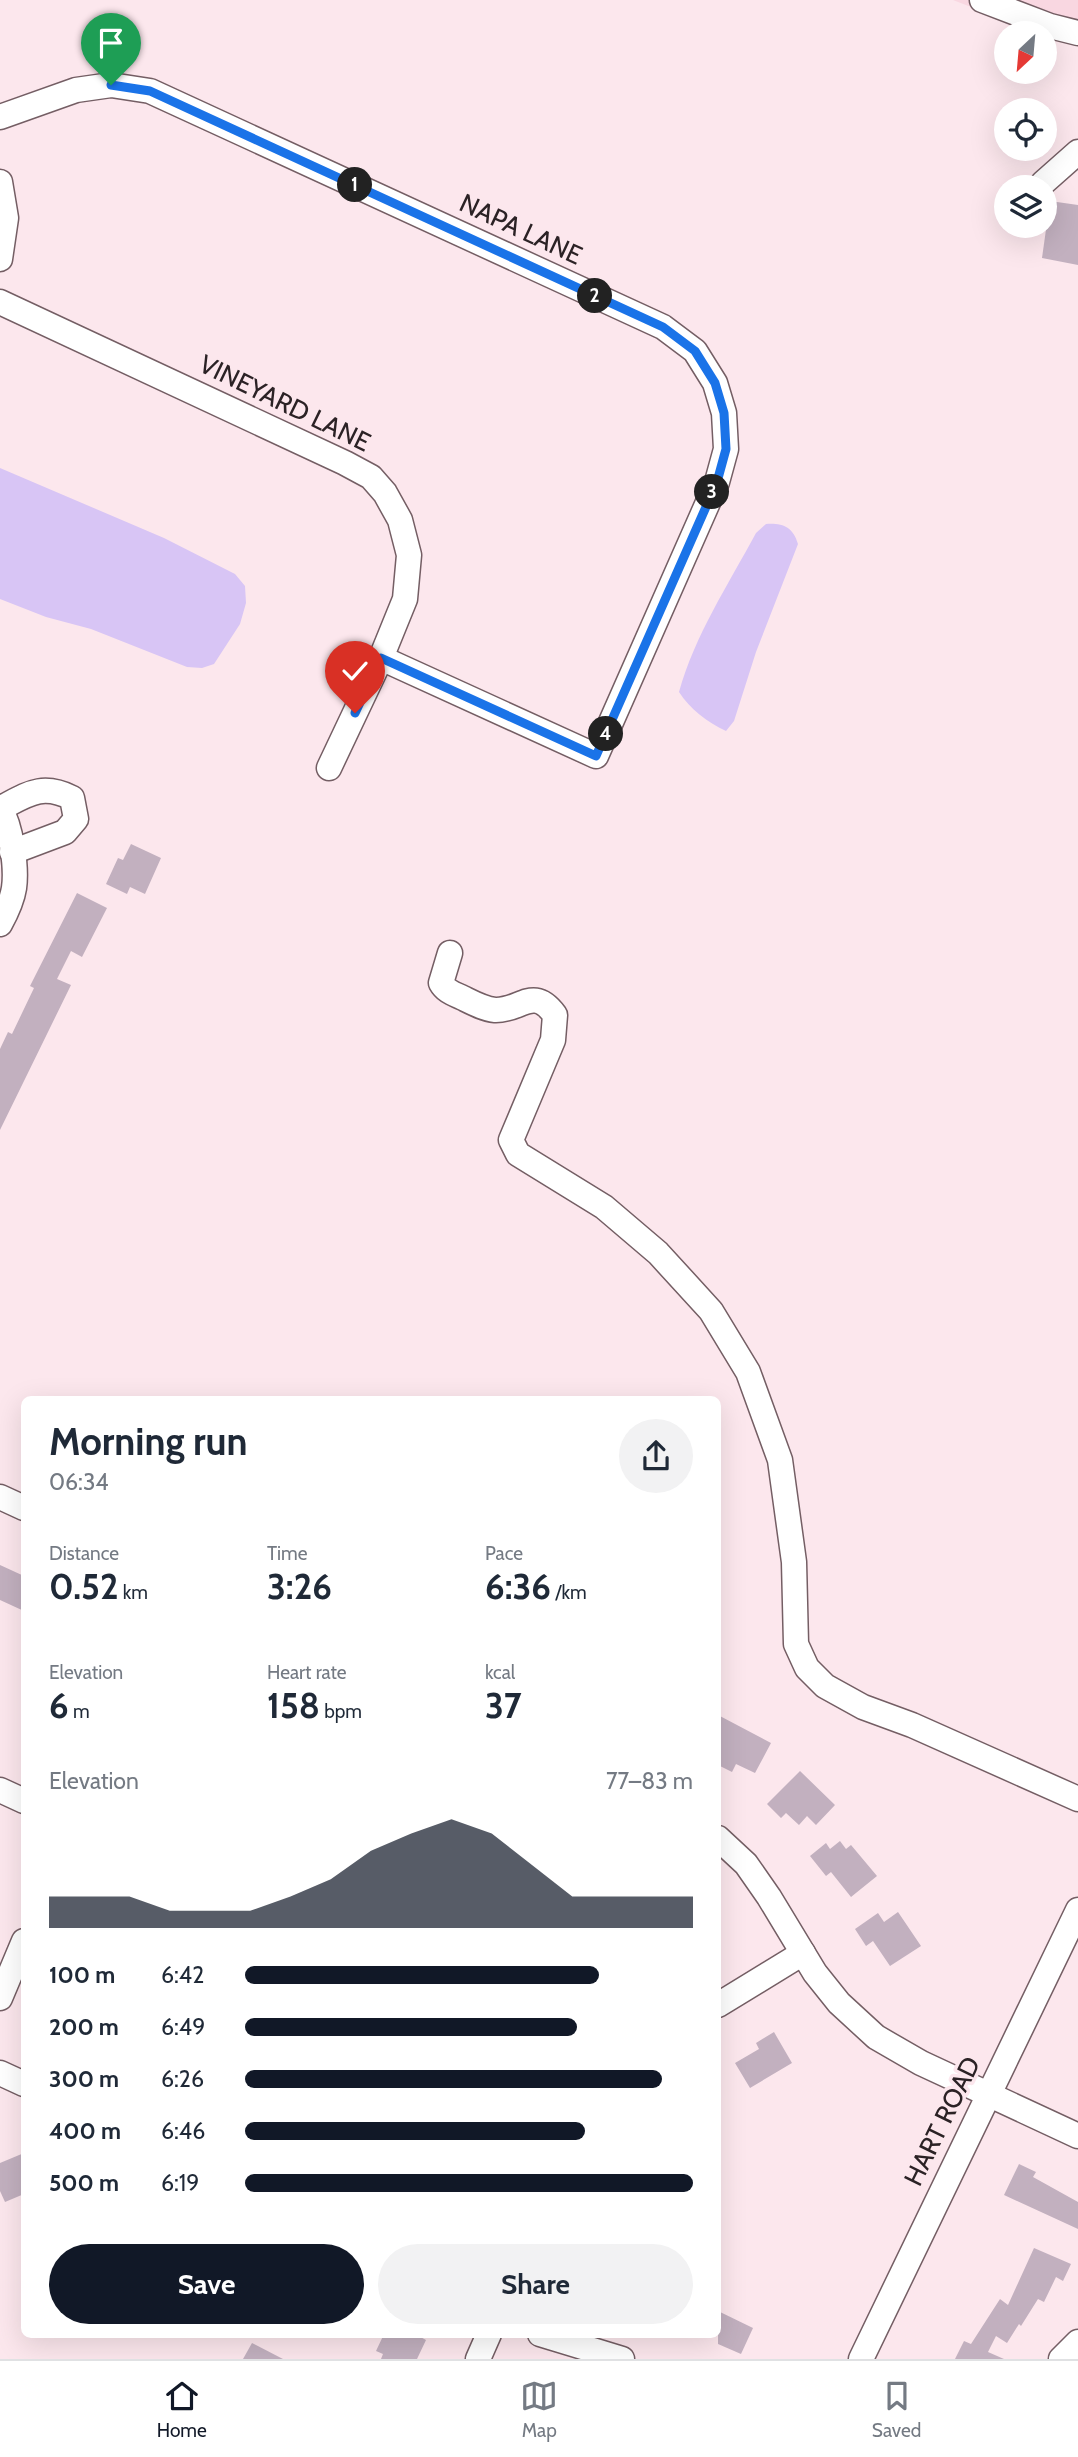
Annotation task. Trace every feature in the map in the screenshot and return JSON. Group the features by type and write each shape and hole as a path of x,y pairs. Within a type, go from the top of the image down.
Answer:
{"street":[{"path":"982,0 1049,26 1078,33"},
{"name":"NAPA LANE","path":"0,117 76,90 111,85 150,91 663,327 695,351 715,383 724,413 726,449 717,482 596,756 381,658"},
{"path":"1052,175 1078,152"},
{"path":"0,182 6,218 0,259"},
{"name":"VINEYARD LANE","path":"0,302 345,463 371,477 385,493 400,520 409,555 405,600 329,768"},
{"path":"0,924 14,887 12,852 3,813 35,791 57,790 72,798 76,819 65,832 12,852"},
{"path":"450,953 441,977 443,988 448,991 495,1010 529,1000 540,1001 555,1015 553,1040 510,1140 513,1147 518,1154 604,1207 657,1253 711,1311 748,1372 780,1460 794,1562 796,1644 807,1668 825,1686 863,1707 912,1725 1078,1799"},
{"path":"0,1497 21,1507"},
{"path":"0,1790 21,1800"},
{"path":"721,1841 746,1864 769,1896 803,1953 839,2003 876,2037 921,2063 1078,2136"},
{"name":"HART ROAD","path":"861,2359 1078,1910"},
{"path":"0,1998 21,1948"},
{"path":"721,2003 803,1953"},
{"path":"0,2073 21,2083"},
{"path":"478,2359 487,2338"},
{"path":"553,2338 622,2359"},
{"path":"1061,2359 1078,2342"}],"shaded area":[{"path":"953,0 1078,0 1078,42 1057,37 1057,21 1006,21"},
{"path":"0,468 164,538 235,574 245,586 246,603 240,624 214,664 202,668 187,667 91,629 46,617 0,599"},
{"path":"766,524 786,527 798,544 756,652 734,721 726,731 700,715 679,692 694,650 713,611 756,533"}],"building":[{"path":"1057,202 1078,205 1078,265 1042,258 1045,238 1057,238"},
{"path":"131,844 161,858 145,894 130,887 127,894 106,884 118,858 123,860"},
{"path":"77,893 107,908 82,957 71,951 57,979 71,985 0,1130 0,1049 8,1032 12,1034 34,988 30,986"},
{"path":"0,1565 21,1575 21,1610 0,1600"},
{"path":"721,1717 771,1743 755,1773 736,1764 732,1772 721,1766"},
{"path":"800,1771 835,1805 816,1825 807,1816 799,1825 786,1813 781,1818 767,1804"},
{"path":"840,1841 846,1849 851,1845 877,1876 851,1897 831,1872 826,1876 810,1856 826,1843 830,1849"},
{"path":"898,1912 921,1946 890,1966 873,1941 866,1946 855,1929 878,1913 884,1922"},
{"path":"774,2032 792,2063 750,2088 735,2063 759,2049 756,2043"},
{"path":"21,2154 21,2195 5,2202 0,2191 0,2163"},
{"path":"1019,2164 1036,2172 1033,2177 1078,2202 1078,2229 1004,2195"},
{"path":"1034,2248 1071,2264 1063,2281 1056,2277 1044,2302 1038,2299 1007,2343 996,2336 988,2352 1004,2359 955,2359 964,2341 971,2344 1000,2299 1008,2305"},
{"path":"721,2312 753,2328 741,2354 718,2344 718,2338 721,2338"},
{"path":"382,2338 426,2340 417,2359 381,2359 383,2354 376,2351"},
{"path":"252,2343 283,2359 243,2359"}],"route":[{"path":"111,85 150,91 663,327 695,351 715,383 724,413 726,449 717,482 596,756 381,658 355,713"}]}
